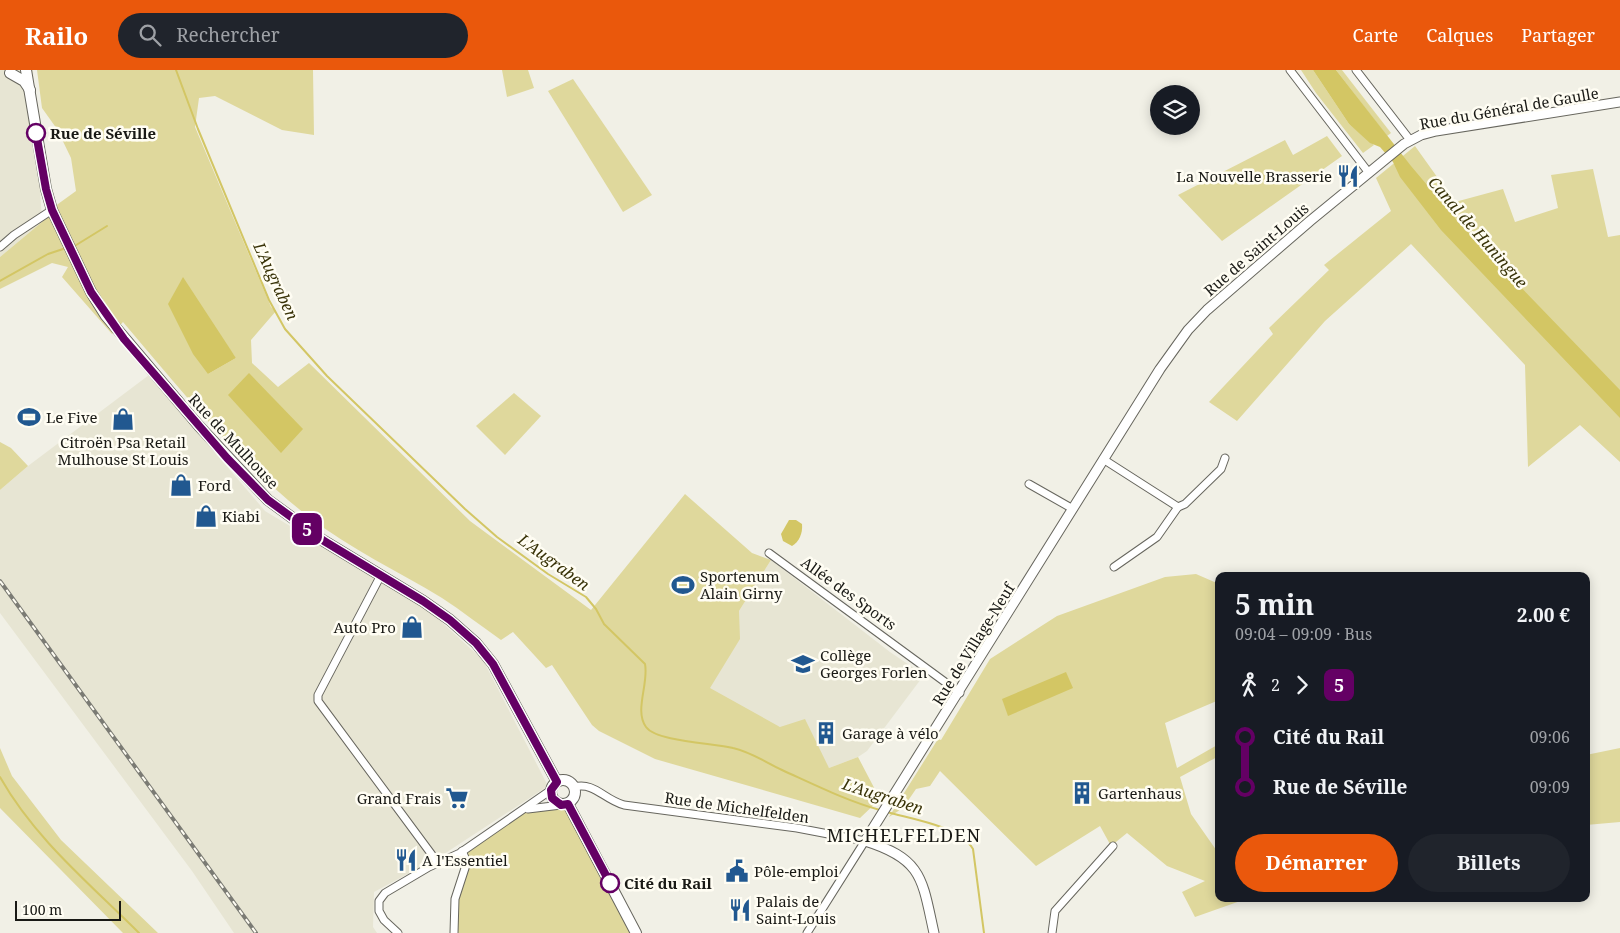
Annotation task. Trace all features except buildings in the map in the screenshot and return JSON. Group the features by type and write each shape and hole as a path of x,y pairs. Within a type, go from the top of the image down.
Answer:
{"main road":[{"name":"Rue de Mulhouse","path":"26,70 46,189 52,210 91,292 124,339 251,484 288,515 324,541 450,620 476,643 493,664 554,786"},
{"path":"10,71 24,81 30,90"},
{"path":"565,804 574,798 574,787 567,781 554,786 552,798 565,804 636,933"}],"street":[{"path":"1290,70 1370,173"},
{"path":"1356,70 1407,142"},
{"name":"Rue du Général de Gaulle","path":"1382,161 1407,142 1436,131 1620,102"},
{"name":"Rue de Saint-Louis","path":"1160,369 1188,330 1207,310 1382,161"},
{"path":"0,247 14,235 52,210"},
{"name":"Rue de Village-Neuf","path":"807,933 888,802 960,693 1160,369"},
{"path":"1114,567 1157,537 1178,508 1186,504 1221,469 1225,458"},
{"path":"1103,459 1178,508"},
{"path":"1029,484 1073,508"},
{"name":"Allée des Sports","path":"770,553 960,693"},
{"path":"381,575 322,689 318,701 438,863"},
{"path":"398,933 381,916 379,906 381,898 393,888 462,851 521,812 554,786"},
{"name":"Rue de Michelfelden","path":"574,787 586,786 594,788 606,799 624,805 797,828 865,841 896,852 913,866 923,886 934,933"},
{"path":"521,812 537,807 565,804"},
{"path":"1052,933 1055,911 1113,846"},
{"path":"454,933 454,898 467,862 462,851"}],"shaded area":[{"path":"0,70 33,70 42,222 0,257"},
{"path":"37,70 313,70 314,135 282,130 215,96 199,98 195,127 271,307 276,311 251,340 252,363 278,387 309,363 470,521 591,610 685,494 752,553 771,560 739,611 740,639 710,688 780,727 805,719 829,768 858,757 880,799 860,818 655,759 599,731 592,725 552,665 546,668 513,632 501,640 442,598 325,529 283,496 211,424 123,322 112,334 62,277 68,267 52,263 0,289 0,257 42,222 58,204 76,191 71,158 57,129 42,108","holes":["217,332 236,358 208,374"]},
{"path":"502,70 528,70 534,88 507,97"},
{"path":"1301,70 1313,70 1349,124 1374,145 1363,153 1316,93"},
{"path":"1313,70 1336,70 1411,166 1460,224 1620,390 1620,418 1441,230 1400,177 1393,162 1380,147 1370,143 1349,124"},
{"path":"1336,70 1342,70 1391,133 1387,136"},
{"path":"573,79 652,195 623,212 548,91"},
{"path":"1327,136 1342,156 1222,241 1178,195 1285,140 1293,155"},
{"path":"1415,146 1455,202 1503,189 1515,222 1558,208 1551,175 1593,169 1608,237 1620,235 1620,462 1580,425 1528,467 1525,365 1411,244 1325,321 1237,421 1209,402 1273,334 1269,328 1329,270 1324,265 1391,211 1376,178"},
{"path":"183,277 236,358 208,374 193,354 168,304"},
{"path":"249,373 303,429 281,453 228,395"},
{"path":"149,375 265,511 425,607 483,660 548,786 441,856 374,892 373,927 377,933 234,933 192,871 0,613 0,490 28,466"},
{"path":"514,393 541,416 505,455 476,426"},
{"path":"0,442 11,448 28,466 0,490"},
{"path":"789,520 796,520 802,524 800,537 792,546 783,541 781,534"},
{"name":"Collège Georges Forlen","path":"771,560 890,652 924,675 867,751 858,757 829,768 780,727 679,692 739,611"},
{"path":"1196,574 1215,582 1215,702 1165,723 1177,768 1215,746 1215,758 1180,777 1191,814 1215,848 1215,902 1238,902 1195,917 1182,892 1205,881 1167,866 1127,833 1111,846 1100,826 1036,866 940,771 930,786 916,789 903,808 889,817 938,739 941,740 990,659 1057,616 1165,577"},
{"path":"1066,672 1073,688 1008,716 1002,699"},
{"path":"0,748 12,776 61,840 158,933 123,933 0,808"},
{"path":"1620,748 1620,822 1590,825 1590,754"},
{"path":"553,807 565,809 631,933 454,933 453,916 467,862 462,851 521,812"}],"waterway":[{"name":"L'Augraben","path":"176,70 198,129 269,300 285,329 327,376 465,509 497,537 548,574 586,597 596,609 604,624 645,664 646,672 641,713 646,727 652,732 673,739 740,750 830,792 880,810"},
{"path":"73,247 107,226"},
{"path":"0,281 48,254 66,248"},
{"path":"0,777 29,821 82,878 139,933"},
{"name":"L'Augraben","path":"887,812 934,824 957,834 967,841 973,849 984,933"}],"railway":[{"path":"0,581 256,933"}],"bus line":[{"name":"5","path":"36,133 39,152 43,162 46,189 52,210 91,292 106,316 227,458 268,500 324,541 423,601 450,620 476,643 493,664 557,782 552,786 550,794 552,798 561,805 568,804 610,883"}],"place":[{"name":"Rue de Séville","path":"36,133"},
{"name":"La Nouvelle Brasserie","path":"1348,176"},
{"name":"Le Five","path":"29,417"},
{"name":"Citroën Psa Retail Mulhouse St Louis","path":"123,419"},
{"name":"Ford","path":"181,485"},
{"name":"Kiabi","path":"206,516"},
{"name":"Sportenum Alain Girny","path":"683,585"},
{"name":"Auto Pro","path":"412,627"},
{"name":"Collège Georges Forlen","path":"803,664"},
{"name":"Garage à vélo","path":"826,733"},
{"name":"Gartenhaus","path":"1082,793"},
{"name":"Grand Frais","path":"457,798"},
{"name":"A l'Essentiel","path":"406,860"},
{"name":"Pôle-emploi","path":"737,871"},
{"name":"Cité du Rail","path":"610,883"},
{"name":"Palais de Saint-Louis","path":"740,910"}],"district":[{"name":"MICHELFELDEN","path":"904,835"}],"water label":[{"name":"Canal de Huningue","path":"1478,232"}]}
